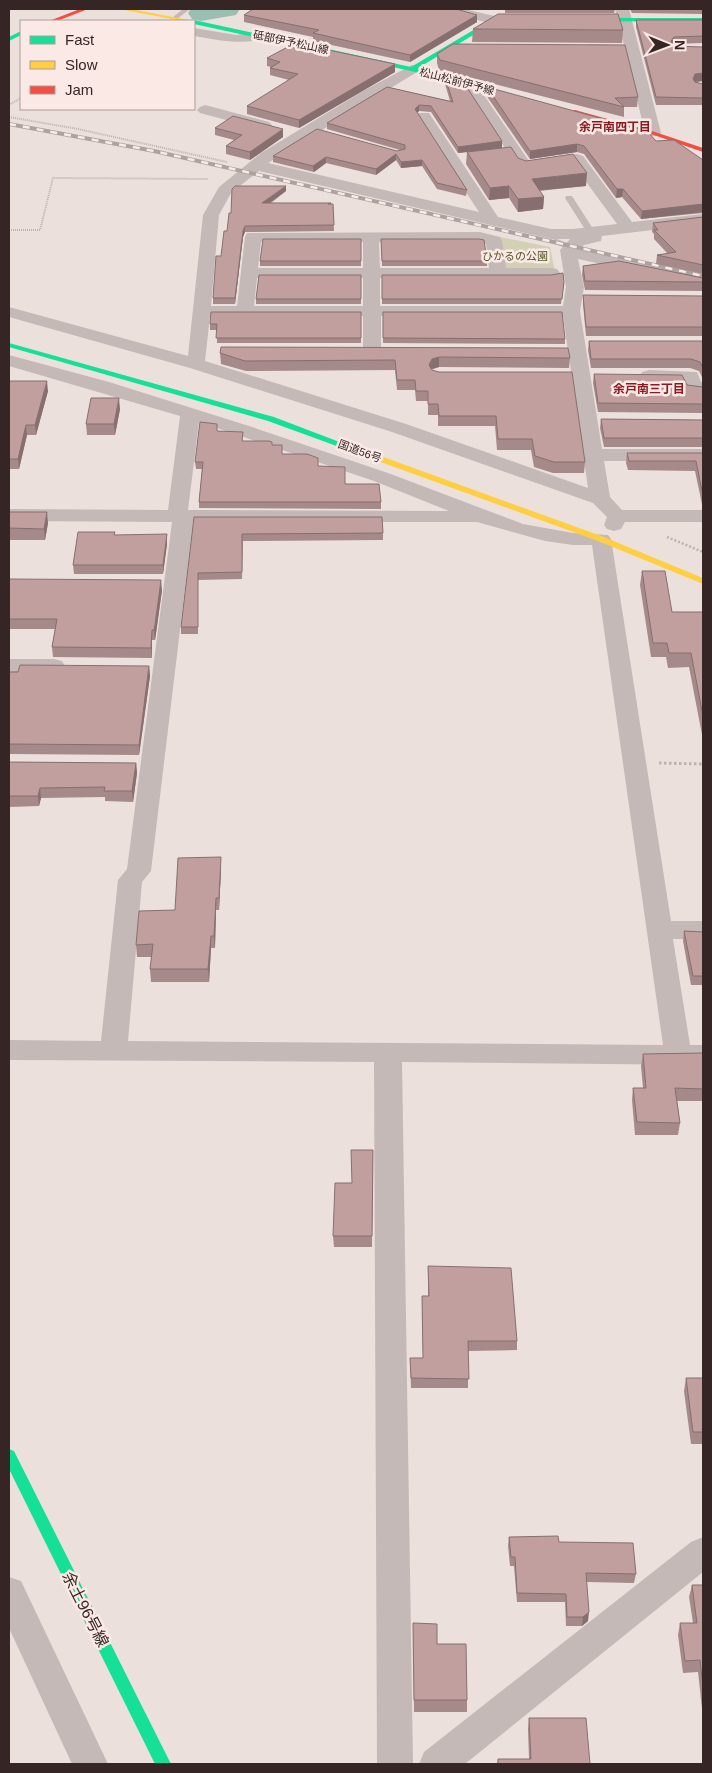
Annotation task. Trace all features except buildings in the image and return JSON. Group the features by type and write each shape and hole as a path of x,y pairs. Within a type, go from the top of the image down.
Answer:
{"main road":[{"path":"55,20 85,9"},
{"name":"砥部伊予松山線","path":"122,9 184,20"},
{"path":"567,20 623,14 703,20"},
{"path":"412,69 497,16 519,20"},
{"name":"砥部伊予松山線","path":"195,23 412,69"},
{"name":"松山松前伊予線","path":"412,69 536,102"},
{"path":"564,109 703,150"},
{"name":"国道56号","path":"9,345 271,419 613,526 703,581"},
{"name":"余土96号線","path":"9,1455 163,1764"}],"street":[{"path":"448,9 497,16"},
{"path":"623,14 653,134"},
{"path":"195,32 236,39 259,36"},
{"path":"448,48 478,48"},
{"path":"574,48 632,49"},
{"path":"426,61 456,61"},
{"path":"197,357 211,215 221,195 254,167 412,69"},
{"path":"470,84 525,166 577,159 629,228"},
{"path":"206,110 310,132"},
{"path":"424,116 493,221"},
{"path":"498,154 516,152"},
{"path":"452,160 470,157"},
{"path":"254,167 551,234 562,241 591,232 703,219"},
{"path":"9,1050 691,1055 659,930 634,763 613,526 600,499 576,347 575,287 568,250 578,241 585,238 654,231 703,219"},
{"path":"245,311 253,237 480,237 494,241 498,273"},
{"path":"371,238 372,350"},
{"path":"562,241 559,251 566,294 576,301"},
{"path":"579,254 703,281"},
{"path":"613,262 616,279"},
{"path":"250,273 551,274"},
{"path":"201,311 372,311 576,301"},
{"path":"9,312 197,357 600,499"},
{"path":"558,351 595,343"},
{"path":"197,357 217,350"},
{"path":"352,350 391,350"},
{"path":"9,360 99,385 382,477 537,535 583,540 613,526 703,516"},
{"path":"562,376 601,376"},
{"path":"631,376 690,376 693,388 703,388"},
{"path":"114,1051 130,880 139,871 142,764 165,582 180,516 190,414"},
{"path":"588,420 607,420"},
{"path":"593,455 703,455"},
{"path":"9,515 486,517"},
{"path":"9,666 77,666"},
{"path":"659,930 703,930"},
{"path":"388,1053 395,1764"},
{"path":"437,1764 703,1552"},
{"path":"9,1592 90,1764"}],"lane":[{"path":"175,18 187,9"},
{"path":"569,198 591,232"}],"path":[{"path":"9,105 20,99"},
{"path":"9,117 86,130 254,167"},
{"path":"9,230 40,230 53,178 239,179"},
{"path":"662,535 703,552"},
{"path":"634,763 703,764"}],"green space":[{"name":"ひかるの公園","path":"500,237 550,247 555,271 501,271"}],"waterway":[{"path":"201,13 227,9"}],"tunnel":[{"path":"560,246 562,241"}],"railway":[{"path":"9,124 154,151 703,276"}],"traffic: fast":[{"path":"412,69 494,20 507,20"},
{"path":"582,20 703,20"},
{"path":"195,22 412,69 523,99"},
{"path":"9,39 20,34"},
{"path":"9,345 271,419 367,454"},
{"path":"9,1455 163,1764"}],"traffic: slow":[{"path":"122,9 185,20"},
{"path":"367,454 601,539 703,581"}],"traffic: jam":[{"path":"55,20 85,9"},
{"path":"575,112 653,133 703,150"}],"district":[{"name":"余戸南四丁目","path":"615,127"},
{"name":"余戸南三丁目","path":"649,389"}]}
